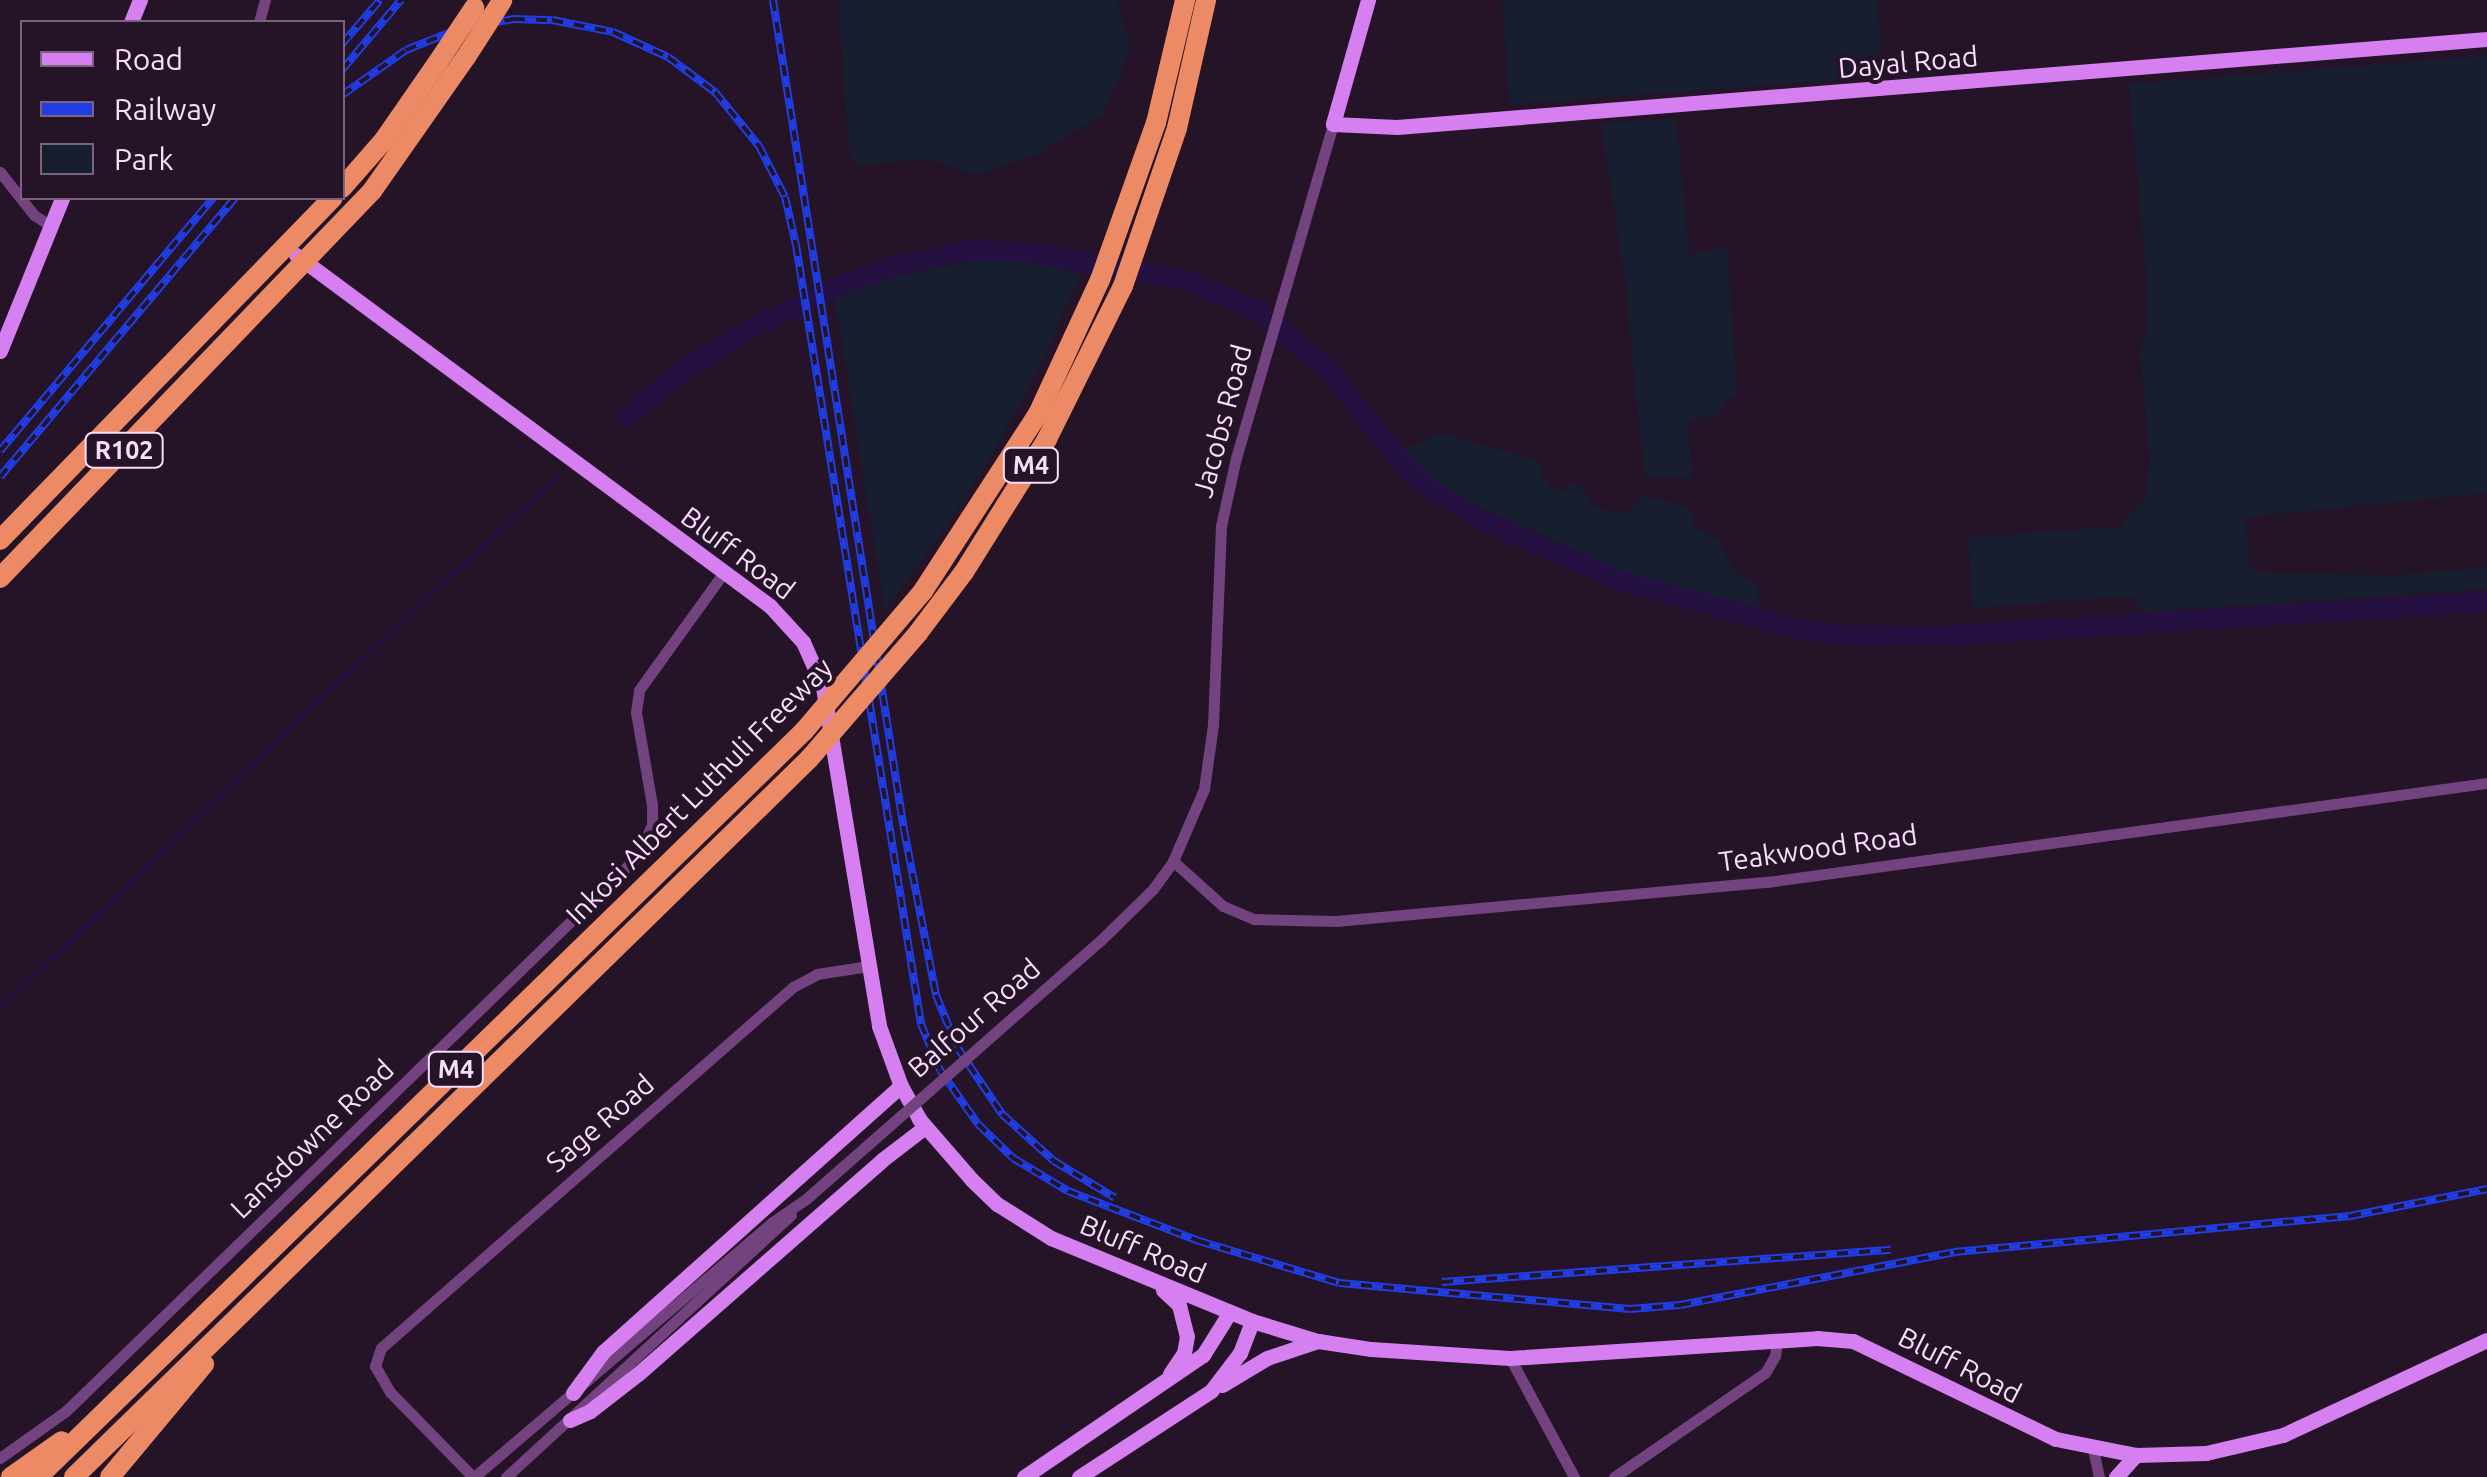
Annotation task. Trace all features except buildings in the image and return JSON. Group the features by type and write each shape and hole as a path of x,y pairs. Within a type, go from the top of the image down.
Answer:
{"highway":[{"name":"Inkosi Albert Luthuli Freeway","path":"38,1477 804,730 923,591 1038,414 1100,280 1156,123 1185,0"},
{"name":"Inkosi Albert Luthuli Freeway","path":"74,1477 809,759 918,633 964,572 1047,439 1122,286 1178,128 1206,0"},
{"name":"R102","path":"0,578 306,265 384,177 502,1"},
{"path":"345,185 384,140 476,4"},
{"name":"R102","path":"0,540 331,200"},
{"path":"110,1477 276,1278"},
{"path":"11,1477 108,1409"}],"main road":[{"name":"Jacobs Road","path":"1333,124 1368,0"},
{"name":"Dayal Road","path":"1333,124 1397,127 2487,40"},
{"path":"0,351 8,310 61,200"},
{"name":"Bluff Road","path":"287,245 306,265 789,624 815,663 823,687 879,1026 900,1086 926,1127 960,1168 1008,1212 1052,1238 1252,1321 1318,1342 1510,1358 1776,1341 1854,1341 2018,1423 2093,1449 2136,1455 2206,1453 2283,1435 2487,1340"},
{"path":"573,1393 615,1341 900,1086"},
{"path":"570,1420 590,1411 639,1373 882,1160 926,1127"},
{"path":"1156,1283 1178,1305 1187,1336 1184,1354 1161,1385"},
{"path":"1024,1477 1204,1355 1230,1312"},
{"path":"1212,1391 1240,1353 1252,1321"},
{"path":"1079,1477 1267,1358 1318,1342"},
{"path":"2116,1477 2136,1455"}],"street":[{"name":"Jacobs Road","path":"1173,861 1190,829 1209,768 1218,543 1236,458 1333,124"},
{"path":"0,172 20,197"},
{"path":"22,200 50,226"},
{"name":"Lansdowne Road","path":"0,1458 66,1411 639,855 652,824 652,806 636,712 639,690 724,572"},
{"name":"Teakwood Road","path":"1173,861 1223,906 1244,916 1280,923 1336,921 1768,882 2487,783"},
{"name":"Balfour Road","path":"473,1477 803,1201 1100,940 1152,889 1173,861"},
{"name":"Sage Road","path":"473,1477 390,1392 376,1366 381,1348 793,987 817,974 868,966"},
{"name":"Balfour Road","path":"506,1477 779,1230 803,1201"},
{"path":"1614,1477 1764,1373 1775,1356 1776,1341"},
{"path":"1510,1358 1574,1477"},
{"path":"518,1477 536,1449"},
{"path":"2093,1449 2097,1476"}],"green space":[{"path":"838,0 1117,0 1131,48 1103,114 1040,153 975,175 930,159 861,165 854,162 849,151"},
{"path":"1502,0 1877,0 1883,77 1510,104"},
{"path":"2487,56 2487,493 2245,517 2250,569 2268,573 2400,575 2487,567 2487,589 2143,612 2131,596 1973,608 1968,537 2119,527 2146,497 2150,461 2140,350 2147,329 2148,294 2129,84"},
{"path":"1676,118 1689,255 1727,247 1737,395 1728,398 1719,415 1688,420 1692,479 1644,476 1625,280 1601,124"},
{"path":"982,259 1018,259 1081,274 1040,366 994,452 885,611 834,296 878,280"},
{"path":"1440,433 1538,461 1550,486 1565,493 1571,484 1579,484 1594,505 1614,514 1630,510 1645,496 1690,507 1693,527 1718,539 1734,570 1758,588 1759,608 1633,576 1450,493 1424,474 1402,450"}],"waterway":[{"path":"628,416 682,371 754,327 840,286 896,265 971,250 1023,252 1185,280 1257,310 1328,370 1407,469 1433,491 1483,521 1619,580 1788,627 1841,635 1937,636 2487,602"},
{"path":"0,1009 386,636 559,477"}],"railway":[{"path":"345,41 380,0"},
{"path":"345,66 401,0"},
{"path":"773,0 904,830 936,995 957,1047 1002,1114 1054,1161 1115,1198"},
{"path":"345,93 406,50 461,28 514,19 552,20 613,32 668,57 715,92 759,146 785,197 796,245 921,1024 940,1070 978,1124 1013,1158 1068,1191 1199,1241 1339,1283 1630,1309 1680,1305 1954,1252 2350,1216 2487,1189"},
{"path":"0,451 211,200"},
{"path":"0,477 233,200"},
{"path":"1442,1282 1891,1250"}]}
